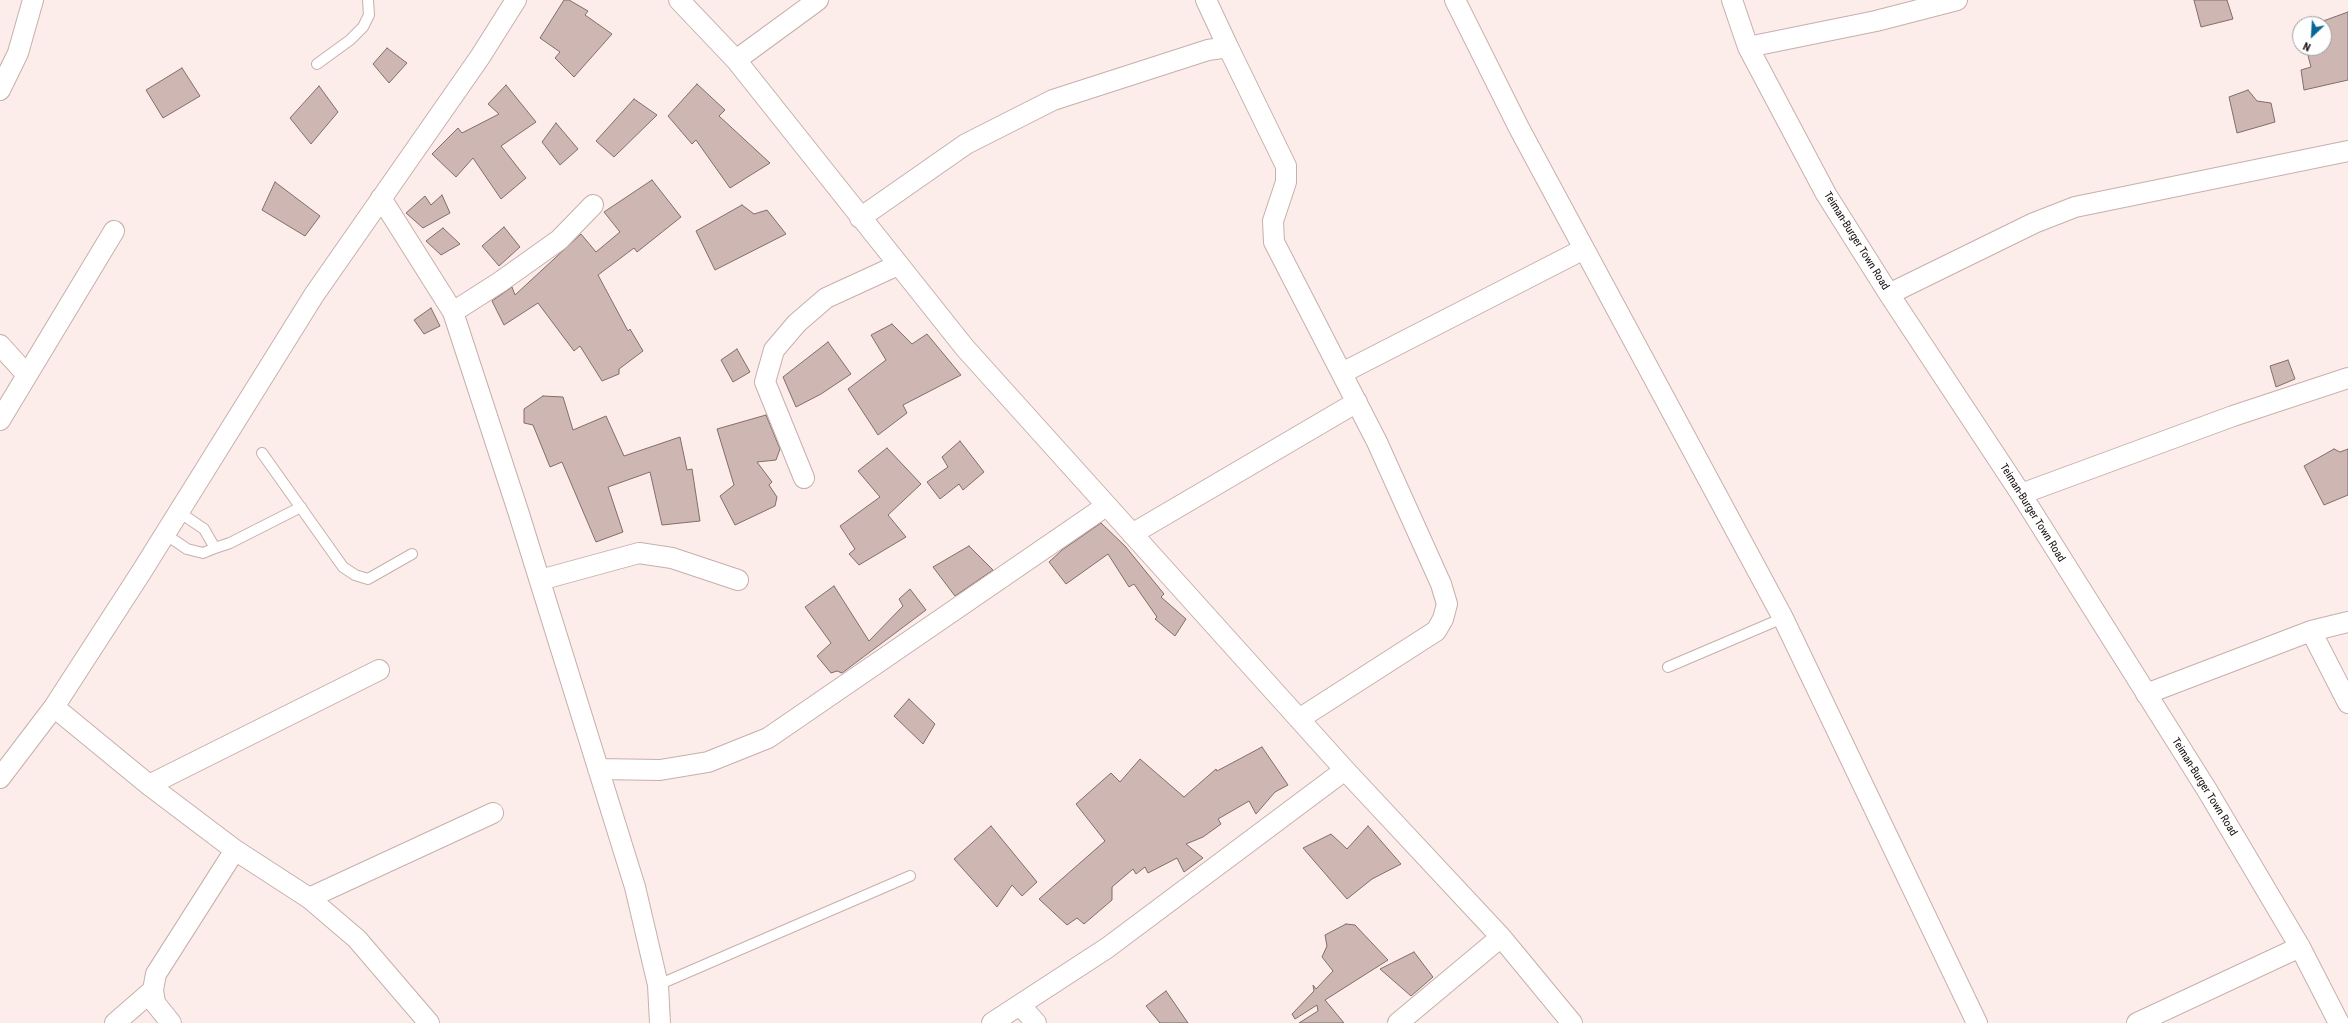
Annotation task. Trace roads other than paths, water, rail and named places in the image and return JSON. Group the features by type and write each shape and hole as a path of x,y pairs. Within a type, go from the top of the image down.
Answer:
{"street":[{"path":"0,90 18,53 33,0"},
{"path":"679,0 736,60 860,218 965,348 1344,770 1500,937 1572,1023"},
{"path":"736,60 818,0"},
{"path":"1206,0 1286,166 1286,182 1273,221 1274,242 1384,456 1441,584 1447,604 1443,619 1436,632 1299,719"},
{"path":"1455,0 1519,128 1783,618 1977,1023"},
{"name":"Teiman-Burger Town Road","path":"1732,0 1748,47 1826,194 1889,294 2021,494 2208,790 2300,947 2339,1023"},
{"path":"1748,47 1876,21 1957,0"},
{"path":"2,769 24,749 54,707 179,512 314,295 480,57 513,1"},
{"path":"860,218 966,144 1054,100 1208,50 1228,47"},
{"path":"1889,294 2034,223 2075,207 2348,151"},
{"path":"381,198 453,312 540,580 635,887 658,985 660,1023"},
{"path":"453,312 500,282 559,240 593,204"},
{"path":"0,420 114,231"},
{"path":"1342,373 1584,249"},
{"path":"804,478 765,382 774,350 797,323 826,298 898,265"},
{"path":"0,345 27,375"},
{"path":"2021,494 2233,416 2348,378"},
{"path":"1132,534 1357,402"},
{"path":"598,769 660,770 708,762 768,738 1106,506"},
{"path":"540,580 639,553 672,558 738,580"},
{"path":"2146,694 2311,631 2348,622"},
{"path":"2311,631 2348,703"},
{"path":"149,785 380,670"},
{"path":"54,707 149,785 234,850 309,898 356,939 429,1023"},
{"path":"992,1023 1107,948 1344,770"},
{"path":"309,898 493,813"},
{"path":"171,1023 155,1002 153,990 156,974 234,850"},
{"path":"1398,1023 1500,937"},
{"path":"2137,1023 2300,947"},
{"path":"115,1023 153,990"},
{"path":"1020,1005 1036,1023"}],"lane":[{"path":"317,64 350,40 363,27 369,15 368,0"},
{"path":"262,454 343,567 363,579 368,580 412,554"},
{"path":"165,534 188,549 203,553 230,543 300,506"},
{"path":"179,512 204,529 215,548"},
{"path":"1668,667 1783,618"},
{"path":"658,985 910,876"}]}
